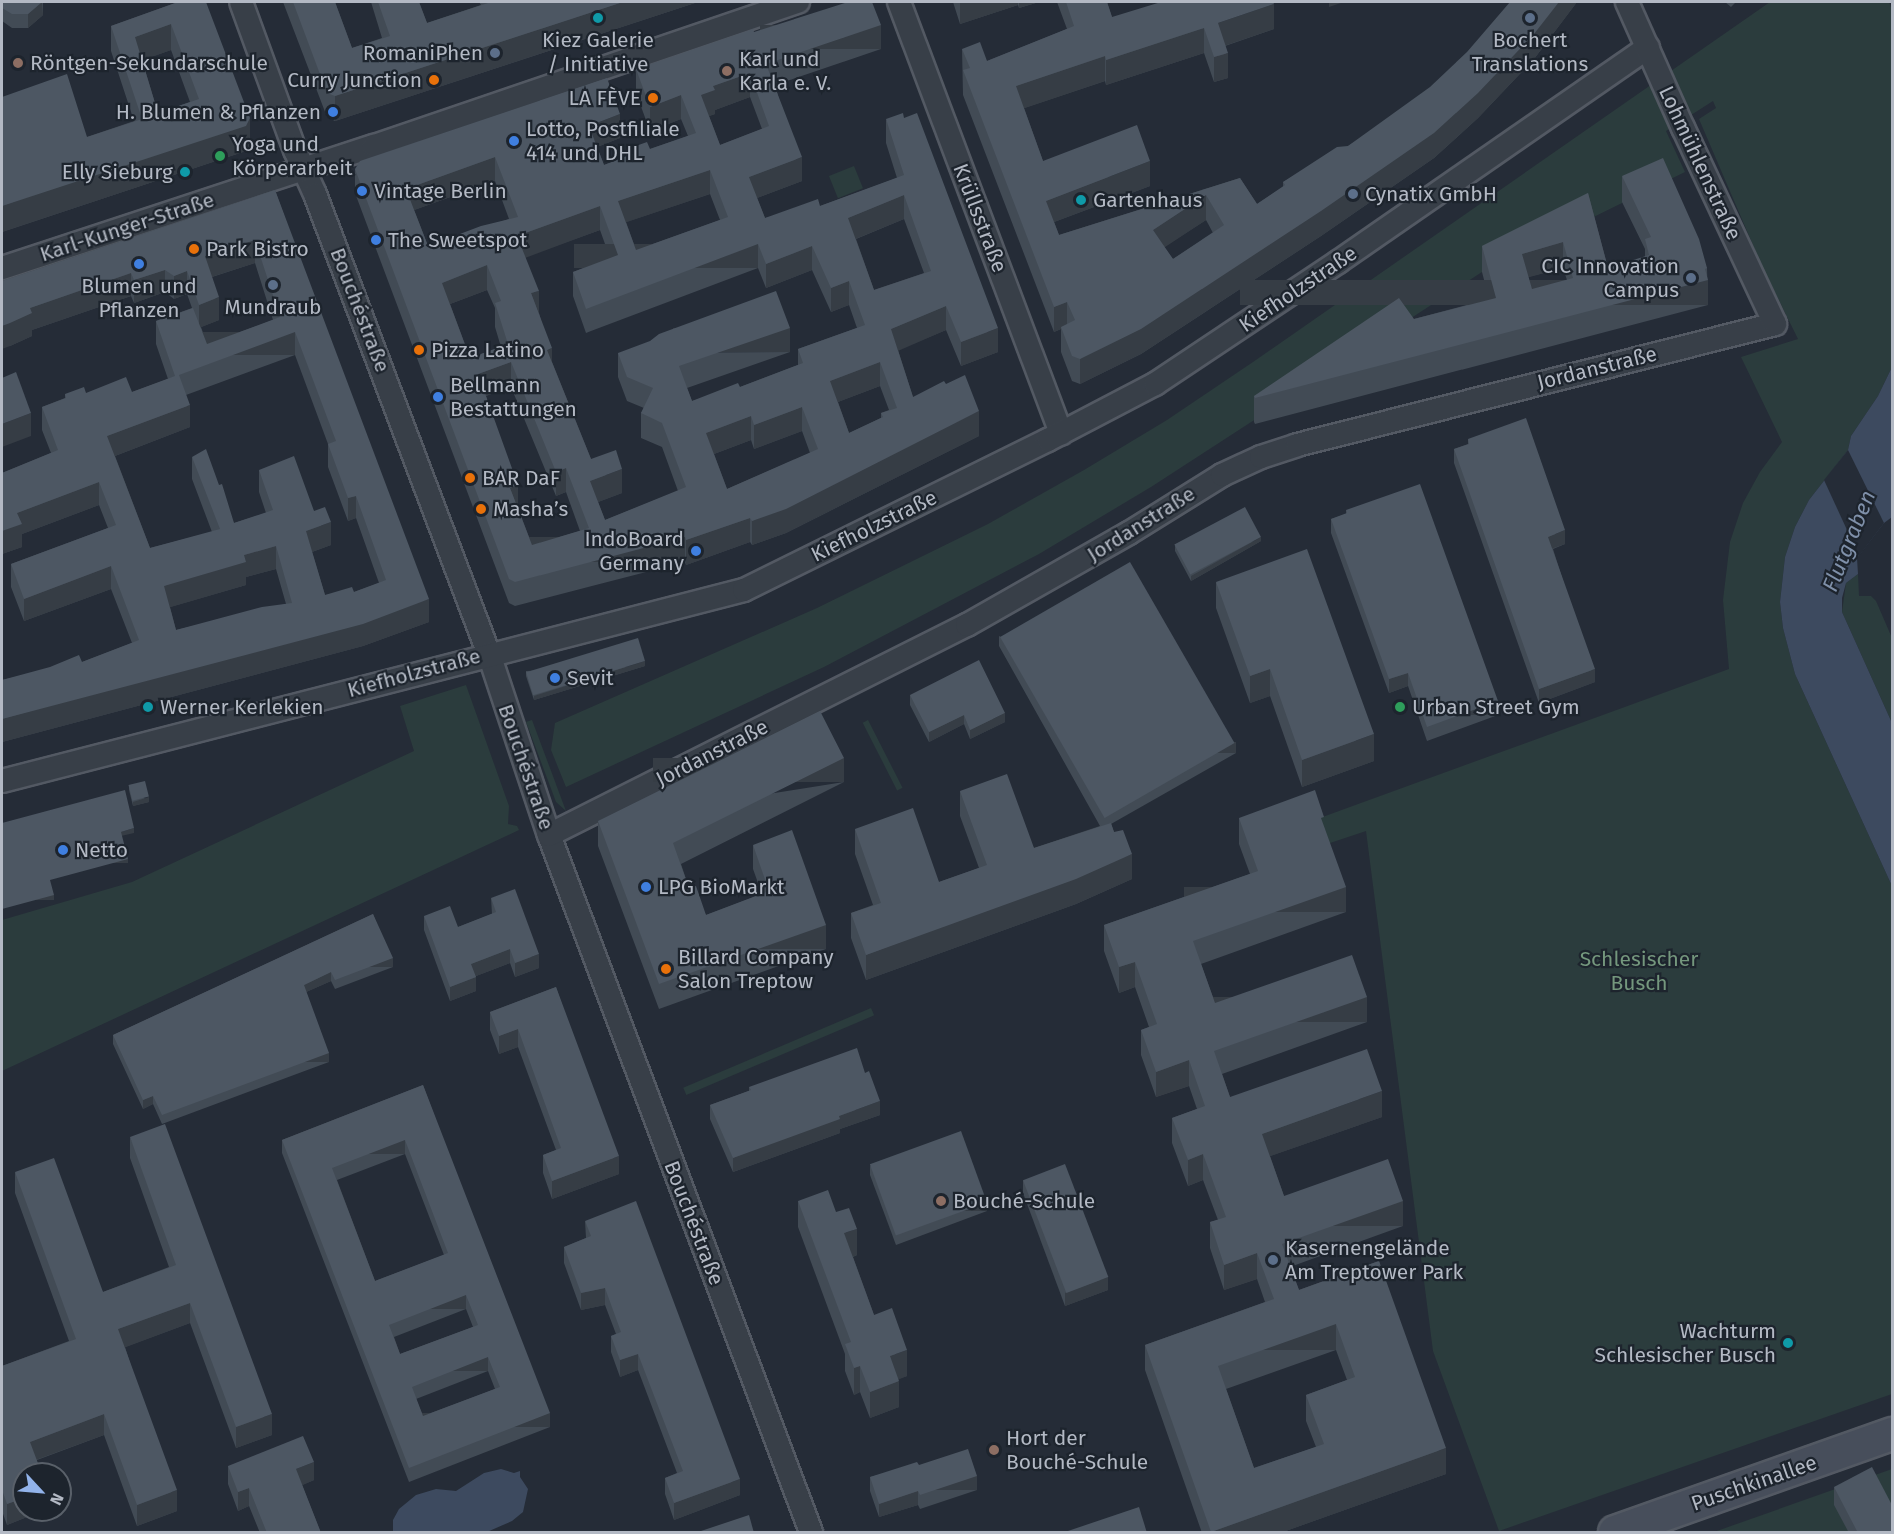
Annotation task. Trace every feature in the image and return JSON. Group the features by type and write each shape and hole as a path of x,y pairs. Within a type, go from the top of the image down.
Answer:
{"main road":[{"name":"Puschkinallee","path":"1615,1533 1893,1434"}],"street":[{"name":"Bouchéstraße","path":"241,2 295,150 305,168 489,654 549,836 811,1533"},
{"name":"Karl-Kunger-Straße","path":"2,268 798,2"},
{"name":"Krüllsstraße","path":"899,2 1061,434"},
{"name":"Lohmühlenstraße","path":"1627,2 1775,324"},
{"name":"Kiefholzstraße","path":"2,781 744,590 1061,434 1155,384 1338,262 1648,46"},
{"name":"Jordanstraße","path":"549,836 967,625 1129,533 1221,475 1261,457 1309,442 1775,324"}],"green space":[{"name":"Schlesischer Busch","path":"1770,2 1889,2 1892,10 1892,367 1878,396 1851,436 1848,450 1809,500 1795,527 1785,557 1780,602 1783,628 1795,674 1892,886 1892,1394 1499,1531 1433,1351 1366,831 1327,844 1317,819 1729,669 1723,600 1730,542 1743,503 1760,472 1782,442 1741,357 1798,339 1762,266 1699,119 1716,108 1713,101 1666,131 1685,172 1482,272 1151,487 1039,554 824,667 566,787 551,750 555,723 817,608 988,524 1084,470 1167,420 1253,362"},
{"path":"854,166 863,188 838,198 829,176"},
{"path":"1858,574 1859,596 1871,596 1876,601 1892,638 1892,723 1842,612 1846,583"},
{"path":"466,685 509,806 508,824 517,826 519,830 2,1071 2,920 132,882 414,751 400,706"},
{"path":"532,720 566,811 556,802 526,722"},
{"path":"868,720 903,788 897,790 863,723"},
{"path":"871,1008 874,1015 686,1095 683,1088"},
{"path":"1892,1469 1892,1532 1714,1532"}],"water":[{"name":"Flutgraben","path":"1892,367 1892,517 1884,523 1857,558 1858,574 1846,583 1842,598 1842,612 1892,723 1892,886 1795,674 1783,628 1780,602 1785,557 1795,527 1809,500 1848,450 1851,436 1878,396"},
{"path":"501,1469 514,1473 520,1471 520,1477 528,1489 523,1512 512,1521 487,1532 393,1532 393,1520 399,1509 416,1495 436,1489 456,1491 484,1473"}],"pier":[{"path":"1848,450 1884,523 1859,556 1824,480"}],"building":[{"path":"2,2 42,2 28,14 12,14 2,8"},
{"path":"178,2 206,2 250,118 246,126 2,206 2,97 67,74 87,137 142,119 111,26","holes":["171,24 199,99 158,113 135,37"]},
{"path":"293,2 335,2 352,48 390,36 378,2 419,2 427,23 488,2 623,2 335,96 327,93"},
{"path":"848,2 872,2 881,25 766,64 802,157 749,177 765,218 818,199 820,206 904,175 886,119 903,113 904,118 917,113 998,328 961,342 946,306 891,329 913,397 944,381 946,384 965,375 979,411 786,509 752,521 750,518 686,540 685,537 515,582 509,579 355,169 360,161 607,78 620,114 589,126 604,165 635,153 633,147 647,142 650,149 696,133 681,95 650,107 636,69 753,29 754,32","holes":["750,73 769,126 720,145 701,95 715,90 713,86","495,157 518,217 481,226 428,246 406,189","710,170 728,217 636,250 618,201","904,195 931,271 874,290 848,218","600,206 618,255 573,272 586,309 758,244 766,264 812,246 831,288 849,281 865,325 798,349 803,363 740,387 738,383 692,401 679,366 790,328 776,291 659,334 650,341 618,353 627,377 653,388 641,413 662,423 686,487 605,520 590,481 622,469 616,450 591,459 547,350 552,348 531,293 539,291 517,236","487,265 501,301 495,303 508,344 470,358 442,283","511,362 556,472 566,468 589,528 532,545 510,488 518,485 478,374","880,362 897,408 881,413 883,417 849,433 830,381","802,407 818,449 727,489 706,433 751,416 754,425"]},
{"path":"1066,2 1107,2 1112,17 1161,2 1273,2 1274,4 1218,23 1228,53 1214,57 1204,28 1106,60 1105,56 1016,86 1043,161 1137,125 1150,161 1046,201 1059,235 1240,178 1257,204 1285,185 1283,182 1337,147 1348,146 1430,87 1467,52 1510,2 1559,2 1534,34 1478,93 1434,133 1321,211 1141,329 1080,359 1072,356 1061,327 1075,320 1067,302 1054,307 963,70 970,68 962,49 980,42 987,61 1074,26","holes":["1206,195 1224,225 1173,259 1153,230"]},
{"path":"1663,158 1699,239 1708,280 1255,398 1254,396 1399,298 1414,319 1496,298 1482,246 1588,193 1608,268 1649,255 1645,239 1651,237 1622,176","holes":["1563,242 1573,278 1532,289 1522,254"]},
{"path":"275,190 429,599 363,624 2,719 2,680 50,667 79,655 82,662 139,640 111,566 24,599 11,564 116,525 99,482 17,513 22,524 2,531 2,473 58,450 42,407 66,398 65,394 84,387 86,393 126,377 132,392 175,376 156,321 193,308 207,344 280,317 255,240 205,256 219,297 199,305 187,271 174,276 165,270 134,280 131,273 30,308 32,313 2,326 2,281","holes":["295,332 336,441 328,444 348,498 356,496 386,580 354,592 352,587 325,595 306,531 331,522 325,507 314,511 294,456 259,470 273,510 234,523 222,484 219,485 206,449 192,457 220,529 150,548 107,436 190,405 179,375","276,546 292,603 262,607 176,630 164,586 246,562 244,555"]},
{"path":"16,372 31,413 2,424 2,378"},
{"path":"1526,418 1565,530 1548,537 1595,669 1539,689 1454,449 1469,444 1468,439"},
{"path":"1420,484 1498,701 1427,727 1408,673 1389,679 1331,519 1347,513 1346,510"},
{"path":"1245,507 1261,537 1190,575 1174,545"},
{"path":"1307,549 1374,734 1302,760 1270,669 1250,676 1216,582"},
{"path":"1130,562 1234,743 1105,818 1000,637"},
{"path":"638,638 645,661 533,695 526,672"},
{"path":"979,660 1005,713 970,730 964,715 929,732 910,695"},
{"path":"820,711 844,758 673,843 689,888 696,886 706,915 769,891 753,845 792,830 826,925 659,984 598,821"},
{"path":"1007,774 1034,848 1111,823 1114,832 1123,830 1132,854 1076,879 866,955 851,913 881,903 855,829 913,808 939,882 987,865 960,791"},
{"path":"145,781 149,797 132,801 129,785"},
{"name":"Netto","path":"125,790 134,828 121,832 128,859 50,880 54,895 2,909 2,823"},
{"path":"1315,790 1324,817 1321,818 1346,887 1193,941 1215,1003 1352,955 1367,997 1214,1051 1230,1097 1367,1049 1382,1091 1262,1134 1284,1196 1388,1159 1403,1201 1282,1244 1299,1290 1379,1261 1446,1448 1211,1532 1145,1345 1274,1299 1257,1253 1224,1265 1210,1222 1226,1217 1203,1154 1188,1160 1172,1118 1205,1106 1189,1060 1156,1072 1141,1030 1157,1024 1135,962 1119,967 1104,925 1258,871 1239,818","holes":["1336,1324 1355,1377 1306,1395 1324,1444 1254,1468 1218,1366"]},
{"path":"515,889 539,954 515,963 510,949 471,964 476,977 450,987 424,916 450,906 458,927 496,912 491,898"},
{"path":"373,914 393,958 335,980 331,972 304,985 329,1053 162,1115 153,1096 143,1100 113,1035"},
{"path":"556,987 619,1156 552,1181 543,1155 561,1148 518,1029 499,1036 490,1012"},
{"path":"857,1048 865,1073 869,1071 880,1101 839,1116 840,1119 733,1158 710,1105 751,1090 749,1087"},
{"path":"423,1085 550,1413 409,1468 282,1140","holes":["405,1140 448,1253 375,1281 332,1168","466,1295 478,1325 400,1354 389,1325","488,1357 500,1387 423,1416 412,1387"]},
{"path":"165,1124 272,1414 236,1427 190,1303 118,1329 177,1490 137,1505 104,1414 30,1442 38,1462 12,1462 12,1502 7,1504 2,1490 2,1366 76,1339 15,1172 54,1158 103,1292 176,1265 130,1137"},
{"path":"961,1131 987,1202 896,1236 870,1164"},
{"path":"1065,1164 1108,1277 1066,1293 1023,1180"},
{"path":"828,1190 836,1212 849,1208 857,1229 844,1233 874,1315 892,1308 907,1350 890,1356 899,1381 870,1392 860,1366 854,1368 845,1344 851,1342 798,1201"},
{"path":"636,1201 740,1479 674,1503 665,1478 683,1471 638,1354 620,1360 611,1336 621,1332 605,1288 581,1293 564,1247 591,1236 585,1221"},
{"path":"303,1436 314,1462 296,1469 321,1533 267,1533 249,1488 238,1492 228,1466"},
{"path":"968,1449 977,1476 920,1495 918,1491 879,1504 870,1477 917,1462 919,1465"},
{"path":"1872,1467 1893,1507 1893,1533 1858,1533 1834,1487"},
{"path":"1139,1507 1147,1533 1062,1533"},
{"path":"749,1515 754,1533 695,1533"}],"place":[{"name":"Kiez Galerie / Initiative","path":"598,18"},
{"name":"Bochert Translations","path":"1530,18"},
{"name":"RomaniPhen","path":"495,53"},
{"name":"Röntgen-Sekundarschule","path":"18,63"},
{"name":"Karl und Karla e. V.","path":"727,71"},
{"name":"Curry Junction","path":"434,80"},
{"name":"LA FÈVE","path":"653,98"},
{"name":"H. Blumen & Pflanzen","path":"333,112"},
{"name":"Lotto, Postfiliale 414 und DHL","path":"514,141"},
{"name":"Yoga und Körperarbeit","path":"220,156"},
{"name":"Elly Sieburg","path":"185,172"},
{"name":"Vintage Berlin","path":"362,191"},
{"name":"Cynatix GmbH","path":"1353,194"},
{"name":"Gartenhaus","path":"1081,200"},
{"name":"The Sweetspot","path":"376,240"},
{"name":"Park Bistro","path":"194,249"},
{"name":"Blumen und Pflanzen","path":"139,264"},
{"name":"CIC Innovation Campus","path":"1691,278"},
{"name":"Mundraub","path":"273,285"},
{"name":"Pizza Latino","path":"419,350"},
{"name":"Bellmann Bestattungen","path":"438,397"},
{"name":"BAR DaF","path":"470,478"},
{"name":"Masha’s","path":"481,509"},
{"name":"IndoBoard Germany","path":"696,551"},
{"name":"Sevit","path":"555,678"},
{"name":"Werner Kerlekien","path":"148,707"},
{"name":"Urban Street Gym","path":"1400,707"},
{"name":"Netto","path":"63,850"},
{"name":"LPG BioMarkt","path":"646,887"},
{"name":"Billard Company Salon Treptow","path":"666,969"},
{"name":"Bouché-Schule","path":"941,1201"},
{"name":"Kasernengelände Am Treptower Park","path":"1273,1260"},
{"name":"Wachturm Schlesischer Busch","path":"1788,1343"},
{"name":"Hort der Bouché-Schule","path":"994,1450"}]}
